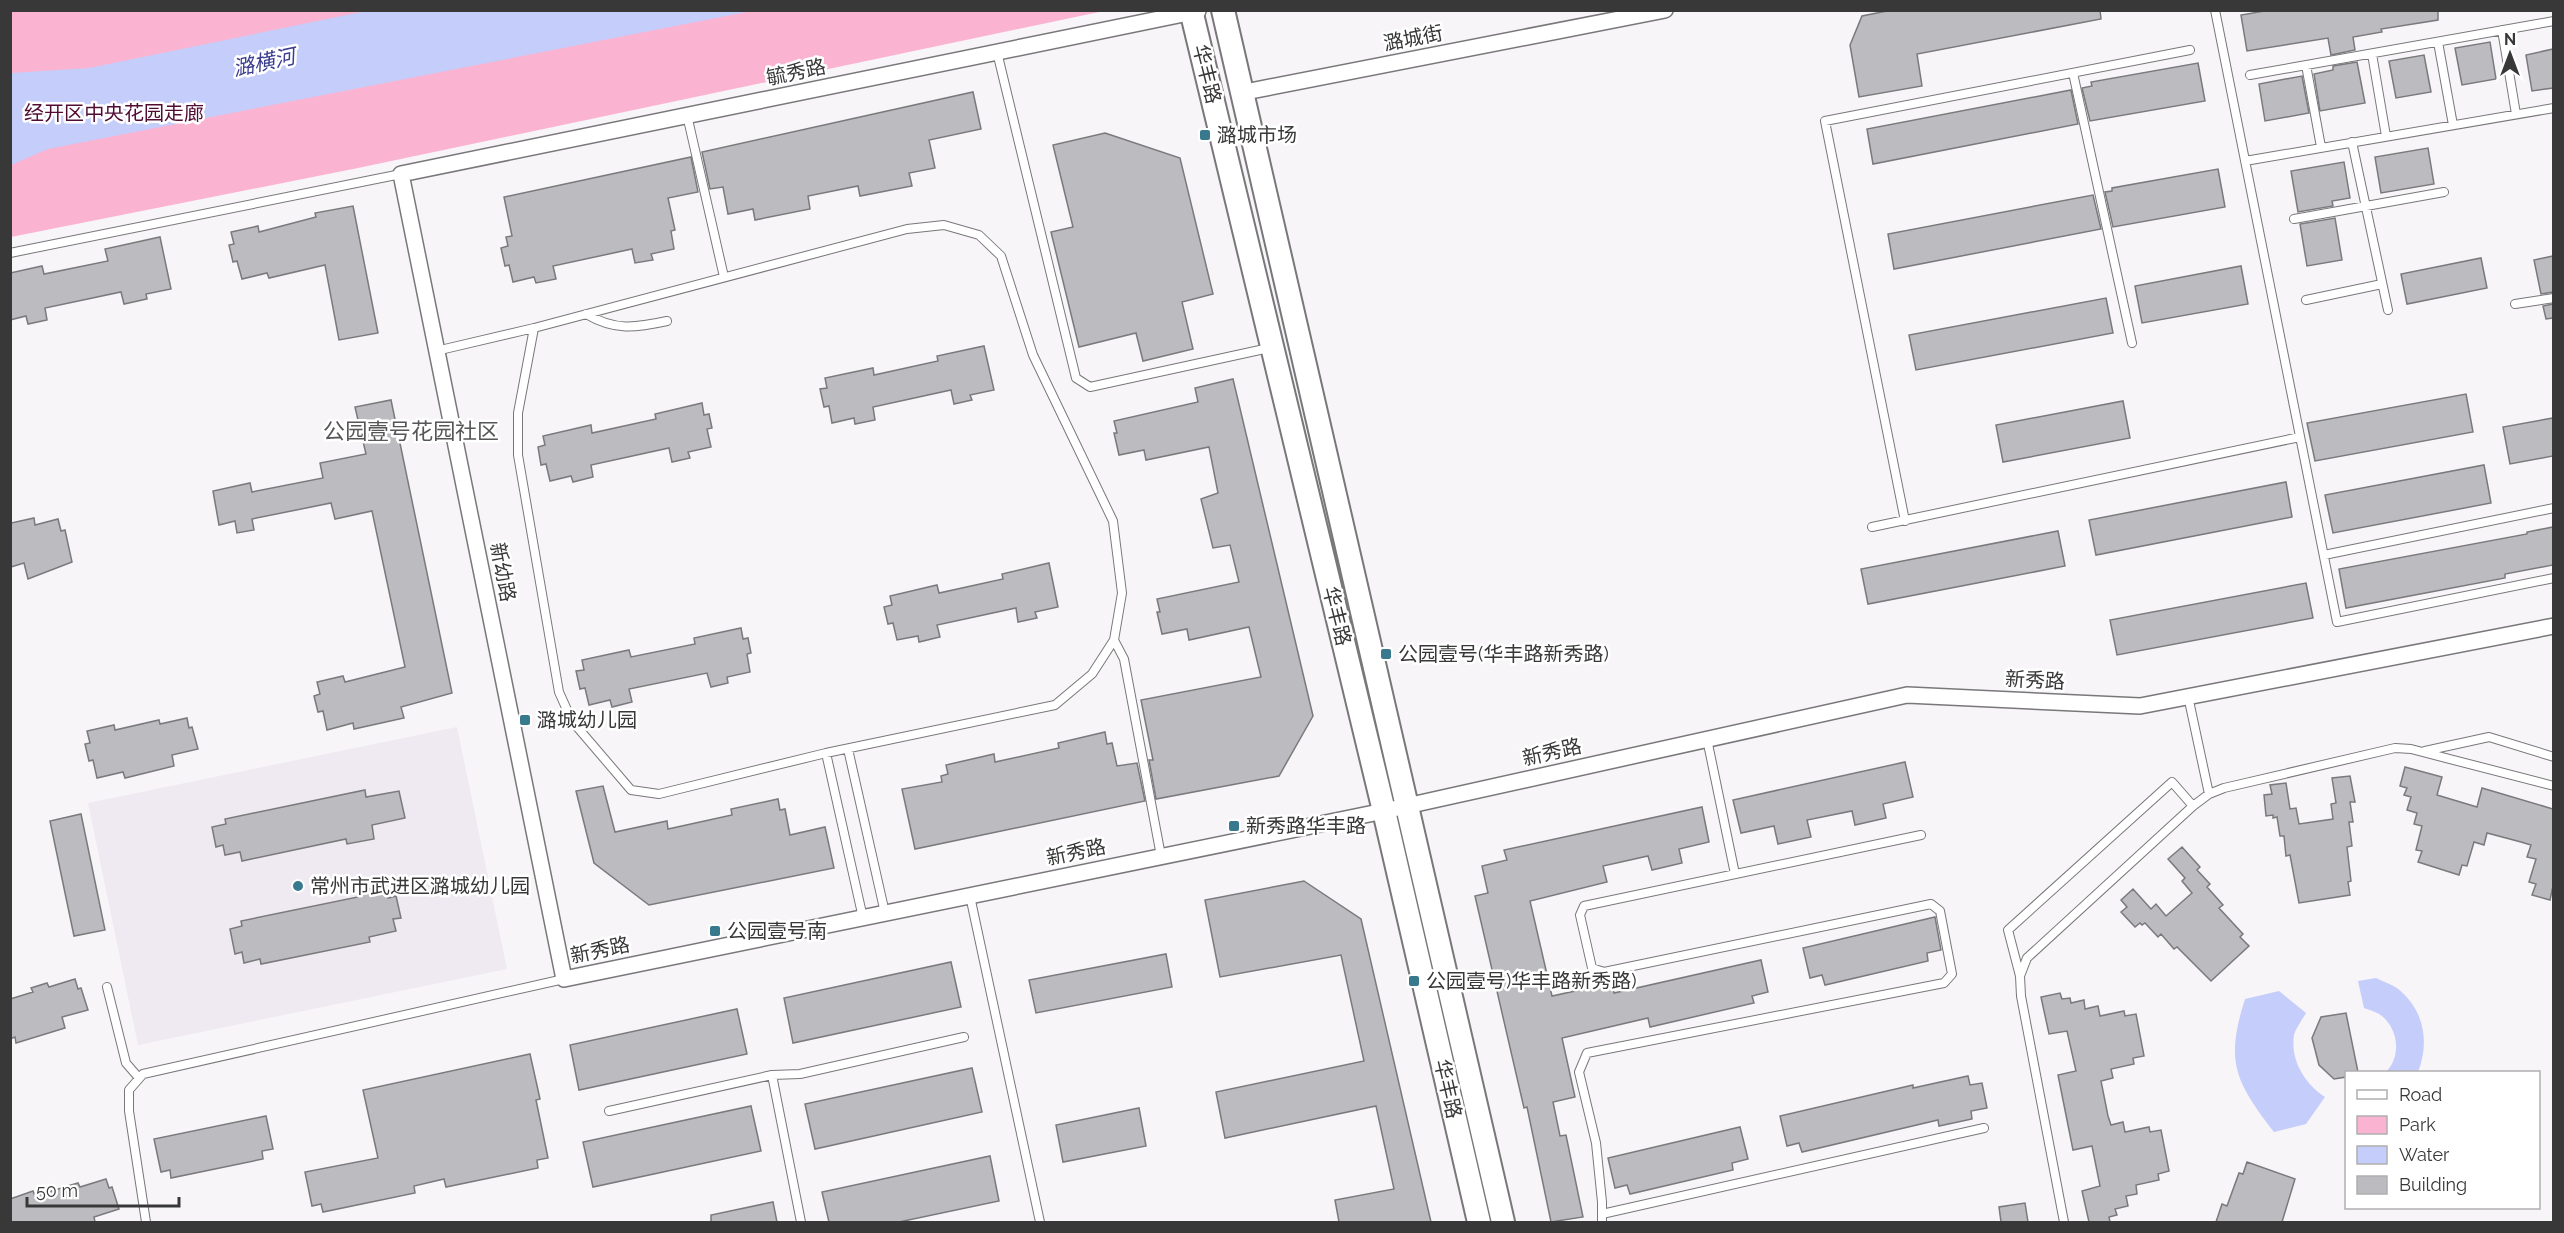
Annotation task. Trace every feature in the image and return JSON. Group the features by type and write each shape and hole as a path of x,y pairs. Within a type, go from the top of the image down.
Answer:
{"street":[{"name":"华丰路","path":"1222,10 1503,1222"},
{"name":"潞城街","path":"1240,93 1665,10"},
{"name":"华丰路","path":"1194,11 1479,1222"},
{"name":"毓秀路","path":"401,174 1194,11"},
{"name":"新幼路","path":"401,174 564,979"},
{"name":"新秀路","path":"564,979 1384,811 1907,695 2140,706 2553,626"}],"lane":[{"path":"2216,10 2337,622 2553,578"},
{"path":"2250,75 2553,21"},
{"path":"2502,30 2516,114"},
{"path":"2438,42 2453,125"},
{"path":"1905,521 1825,121 2190,51"},
{"path":"997,52 1076,378 1090,387 1273,347"},
{"path":"2372,54 2386,136"},
{"path":"2307,65 2321,147"},
{"path":"2073,73 2132,343"},
{"path":"2246,161 2553,108"},
{"path":"687,116 724,277"},
{"path":"2352,142 2388,310"},
{"path":"10,254 401,174"},
{"path":"2294,219 2444,192"},
{"path":"436,351 534,328 907,229 944,225 979,235 1001,256 1033,355 1113,521 1122,593 1114,640 1092,674 1055,705 826,753 659,794 631,790 572,721 559,692 518,455 518,413 534,328"},
{"path":"2307,300 2382,284"},
{"path":"2515,304 2553,298"},
{"path":"586,314 603,324 625,328 667,321"},
{"path":"1872,527 2300,437"},
{"path":"2324,555 2553,508"},
{"path":"1114,640 1124,659 1161,856"},
{"path":"2188,696 2209,794"},
{"path":"2422,752 2489,737 2553,757"},
{"path":"1707,739 1735,874"},
{"path":"2020,976 2027,958 2193,806 2209,794 2224,788 2395,748 2422,752 2553,786"},
{"path":"848,749 885,913"},
{"path":"826,753 863,918"},
{"path":"2064,1222 2021,996 2020,976 2008,930 2172,782 2193,806"},
{"path":"1921,835 1584,906 1580,915 1592,968 1604,972 1931,904 1940,911 1952,974 1944,983 1587,1053 1579,1072 1596,1143 1602,1218 1984,1128"},
{"path":"970,896 1040,1222"},
{"path":"146,1222 129,1111 129,1090 143,1074 564,979"},
{"path":"107,987 126,1063 139,1078"},
{"path":"609,1111 772,1075 800,1074 964,1037"},
{"path":"772,1075 801,1222"}],"shaded area":[{"name":"常州市武进区潞城幼儿园","path":"457,727 507,969 138,1045 88,803"}],"green space":[{"name":"经开区中央花园走廊","path":"11,11 1104,11 358,168 11,237"}],"water":[{"name":"潞横河","path":"371,10 752,11 48,149 11,165 11,73 89,68"},
{"path":"2376,978 2397,988 2413,1006 2419,1016 2424,1038 2422,1061 2418,1071 2387,1071 2396,1051 2395,1036 2382,1016 2364,1008 2358,981"},
{"path":"2279,991 2306,1013 2294,1035 2294,1053 2305,1078 2325,1097 2306,1124 2274,1132 2242,1084 2235,1055 2239,1021 2245,999"}],"building":[{"path":"1892,10 2100,10 2101,19 1917,54 1922,86 1859,97 1850,45 1862,16"},
{"path":"2270,10 2438,10 2438,20 2381,29 2382,32 2353,37 2355,50 2331,55 2328,38 2247,51 2241,15"},
{"path":"2490,42 2496,79 2462,85 2455,48"},
{"path":"2553,49 2553,88 2532,91 2526,55"},
{"path":"2424,55 2431,92 2396,98 2389,61"},
{"path":"2357,62 2365,103 2320,111 2314,74 2333,70 2333,66"},
{"path":"2198,63 2205,101 2090,121 2082,88 2092,86 2091,82"},
{"path":"2302,76 2309,113 2265,121 2259,84"},
{"path":"2071,90 2078,124 1873,164 1867,129"},
{"path":"973,92 981,129 929,140 935,168 909,173 912,186 860,196 858,186 808,196 810,209 755,220 753,209 728,214 723,187 710,189 702,152"},
{"path":"1105,133 1180,158 1213,294 1182,302 1193,349 1143,361 1136,333 1079,347 1051,232 1073,227 1053,145"},
{"path":"2428,148 2434,184 2381,193 2375,157"},
{"path":"691,157 698,192 668,198 675,230 671,231 674,249 651,254 653,260 635,263 632,249 553,266 556,279 536,283 534,277 513,282 509,265 505,266 501,248 508,246 506,237 512,236 504,197"},
{"path":"2344,162 2350,198 2332,201 2333,206 2298,212 2291,171"},
{"path":"2218,169 2225,207 2113,227 2105,192 2112,191 2112,188"},
{"path":"2093,195 2101,229 1894,269 1888,234"},
{"path":"353,206 378,333 339,340 325,265 269,278 267,273 242,279 237,261 233,262 229,245 234,244 231,232 258,226 259,232 316,217 315,213"},
{"path":"2335,218 2342,260 2307,266 2300,224"},
{"path":"160,237 171,289 146,294 147,299 124,304 121,292 45,308 47,320 28,324 26,316 10,320 10,273 42,266 44,274 108,261 105,249"},
{"path":"2553,256 2553,292 2541,294 2534,260"},
{"path":"2481,258 2487,288 2407,304 2401,274"},
{"path":"2241,266 2248,304 2142,323 2135,286"},
{"path":"2106,298 2113,333 1916,370 1909,335"},
{"path":"2553,304 2553,318 2546,319 2543,306"},
{"path":"984,346 994,390 970,395 972,400 954,404 951,390 873,407 875,420 855,424 854,418 832,423 829,406 824,407 820,389 827,388 825,378 873,368 874,375 938,361 937,356"},
{"path":"1233,379 1313,716 1279,776 1156,799 1149,760 1153,760 1141,700 1261,677 1249,627 1189,640 1187,629 1162,634 1157,612 1160,612 1157,599 1239,582 1230,545 1213,548 1201,499 1218,493 1209,447 1146,460 1144,450 1119,455 1114,421 1198,402 1195,388"},
{"path":"2466,394 2473,432 2315,461 2307,423"},
{"path":"391,400 452,693 401,707 404,718 354,729 353,723 327,730 323,711 318,712 314,696 320,694 317,682 343,676 345,682 405,667 372,511 335,519 331,503 252,519 254,530 237,533 235,521 219,525 213,491 250,483 252,492 323,478 320,463 366,454 355,407"},
{"path":"2123,401 2130,438 2003,462 1996,425"},
{"path":"702,403 704,415 709,414 712,428 707,429 711,447 688,452 690,458 672,462 669,448 591,465 593,477 573,482 571,476 550,481 546,464 541,465 538,447 545,445 543,436 591,425 592,433 656,419 655,414"},
{"path":"2553,418 2553,456 2510,464 2503,427"},
{"path":"2484,465 2491,503 2333,533 2325,495"},
{"path":"2286,482 2292,517 2096,555 2089,520"},
{"path":"34,518 35,525 58,519 61,531 65,530 72,562 28,579 24,563 11,567 11,523"},
{"path":"2553,527 2553,565 2505,574 2505,578 2346,608 2339,569 2527,534 2527,532"},
{"path":"2058,531 2065,566 1868,604 1861,569"},
{"path":"1049,563 1058,607 1035,612 1037,618 1018,622 1016,608 937,625 940,637 919,642 918,636 897,640 893,623 888,624 884,607 892,605 890,596 937,585 939,593 1003,579 1002,574"},
{"path":"2306,583 2313,618 2117,655 2110,620"},
{"path":"741,628 743,639 748,638 751,653 747,654 750,672 727,677 728,683 711,687 707,673 629,689 632,702 612,707 610,700 589,705 585,688 580,689 576,671 584,670 582,660 629,650 631,657 695,644 694,638"},
{"path":"187,718 198,749 172,755 174,766 125,778 123,772 97,778 93,760 89,761 85,744 90,743 87,731 114,725 115,730 159,720 160,724"},
{"path":"1105,732 1107,744 1112,743 1117,766 1137,763 1145,801 915,849 902,789 942,782 941,776 948,774 946,765 994,754 995,762 1059,748 1058,743"},
{"path":"1905,762 1913,797 1883,804 1886,818 1855,825 1852,811 1807,820 1811,837 1778,844 1774,826 1741,833 1733,800"},
{"path":"2405,767 2442,777 2437,795 2477,807 2482,788 2553,809 2553,886 2550,900 2532,895 2536,884 2529,882 2536,859 2527,857 2531,845 2521,842 2487,833 2484,845 2474,842 2467,866 2462,865 2459,875 2418,862 2422,851 2416,850 2422,826 2414,824 2417,813 2407,810 2411,797 2404,795 2407,788 2400,786"},
{"path":"2350,776 2355,802 2350,802 2353,822 2349,822 2352,846 2347,847 2351,881 2348,882 2350,895 2299,903 2290,855 2286,856 2284,836 2280,836 2277,817 2266,816 2264,795 2272,794 2270,785 2286,783 2290,809 2296,808 2299,824 2333,819 2331,804 2336,803 2332,778"},
{"path":"603,786 615,832 667,821 668,829 732,815 731,809 778,799 780,810 785,809 790,835 825,827 834,868 649,905 594,863 576,791"},
{"path":"365,790 366,797 399,791 405,818 372,825 374,839 347,844 346,839 242,861 240,852 225,855 223,845 216,847 212,827 226,824 225,819"},
{"path":"1702,807 1709,842 1679,849 1682,863 1652,870 1648,856 1603,866 1607,882 1530,901 1552,996 1612,983 1614,993 1761,960 1768,992 1752,996 1754,1003 1650,1027 1648,1018 1562,1038 1575,1097 1553,1102 1560,1136 1566,1135 1583,1217 1551,1222 1527,1107 1524,1108 1475,896 1488,893 1482,866 1507,860 1504,850"},
{"path":"81,814 105,930 74,936 50,821"},
{"path":"2182,847 2200,867 2197,870 2210,884 2207,887 2223,905 2219,908 2243,934 2240,937 2249,946 2211,981 2177,947 2174,949 2161,934 2158,937 2145,923 2142,925 2140,923 2135,927 2121,912 2127,907 2121,900 2133,889 2151,909 2156,904 2166,916 2192,893 2182,881 2185,878 2168,859"},
{"path":"1304,881 1361,919 1431,1222 1339,1222 1335,1200 1394,1189 1376,1106 1225,1138 1216,1092 1364,1061 1341,955 1220,977 1205,900"},
{"path":"385,885 388,898 396,896 401,918 393,919 396,931 369,937 370,942 261,964 260,959 244,963 242,952 235,954 230,929 242,926 241,921 358,897 357,892"},
{"path":"1935,917 1941,950 1927,953 1928,961 1825,985 1822,975 1810,978 1803,948"},
{"path":"1166,954 1172,987 1036,1013 1029,980"},
{"path":"951,962 961,1007 793,1043 784,998"},
{"path":"75,979 78,989 81,988 88,1010 62,1017 65,1028 16,1043 15,1037 10,1039 10,999 33,992 31,988 47,983 49,987"},
{"path":"2060,993 2062,999 2070,998 2071,1003 2084,1000 2085,1009 2098,1006 2100,1016 2124,1011 2125,1016 2136,1014 2144,1056 2133,1058 2134,1064 2111,1069 2113,1078 2101,1081 2108,1116 2111,1125 2123,1122 2125,1132 2149,1127 2150,1132 2161,1130 2169,1171 2158,1174 2159,1180 2136,1185 2137,1194 2126,1196 2128,1206 2115,1209 2117,1215 2109,1217 2110,1222 2089,1222 2082,1191 2100,1186 2092,1146 2073,1150 2058,1075 2076,1071 2067,1031 2049,1034 2041,997"},
{"path":"737,1009 747,1054 579,1090 570,1045"},
{"path":"2346,1013 2358,1071 2345,1071 2345,1077 2334,1079 2319,1065 2312,1038 2321,1017"},
{"path":"530,1054 540,1099 536,1100 548,1158 537,1160 538,1168 446,1187 444,1179 414,1186 415,1193 323,1212 321,1204 312,1206 305,1172 378,1158 363,1090"},
{"path":"972,1068 982,1112 815,1149 805,1104"},
{"path":"1968,1076 1970,1085 1982,1083 1987,1108 1971,1111 1972,1119 1939,1126 1938,1120 1802,1152 1799,1143 1787,1146 1780,1116 1913,1085 1913,1088"},
{"path":"751,1106 761,1151 593,1187 583,1142"},
{"path":"1139,1108 1146,1146 1063,1162 1056,1125"},
{"path":"266,1116 273,1149 262,1151 263,1159 171,1178 170,1170 161,1172 154,1139"},
{"path":"1740,1127 1748,1159 1732,1163 1733,1170 1630,1194 1627,1185 1615,1188 1608,1158"},
{"path":"990,1156 999,1201 899,1222 829,1222 822,1192"},
{"path":"2247,1162 2295,1179 2282,1222 2216,1222 2222,1204 2227,1206 2239,1173 2243,1174"},
{"path":"106,1179 109,1188 112,1187 119,1209 94,1217 95,1222 10,1222 10,1199 33,1191 35,1196 78,1183 80,1187"},
{"path":"773,1202 777,1222 711,1222 711,1215"},
{"path":"2025,1203 2028,1222 2001,1222 1999,1207"}],"place":[{"name":"潞城市场","path":"1205,135"},
{"name":"公园壹号(华丰路新秀路)","path":"1386,654"},
{"name":"潞城幼儿园","path":"525,720"},
{"name":"新秀路华丰路","path":"1234,826"},
{"name":"常州市武进区潞城幼儿园","path":"298,886"},
{"name":"公园壹号南","path":"715,931"},
{"name":"公园壹号)华丰路新秀路)","path":"1414,981"}],"district":[{"name":"公园壹号花园社区","path":"411,431"}]}
